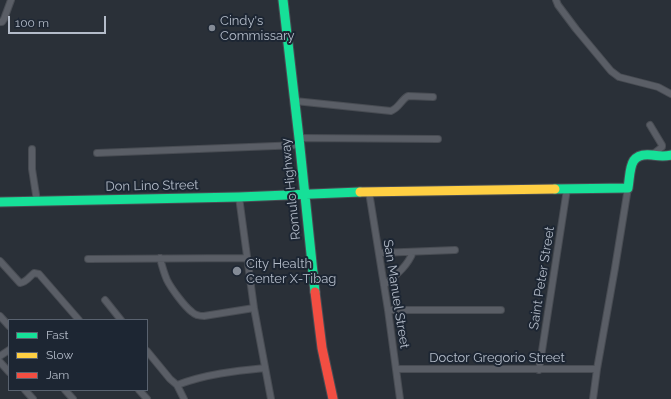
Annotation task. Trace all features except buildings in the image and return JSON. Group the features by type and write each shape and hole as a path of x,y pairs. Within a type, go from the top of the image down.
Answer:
{"main road":[{"name":"Romulo Highway","path":"283,0 318,318 322,348 333,399"},
{"path":"628,188 634,159 644,154 662,157 671,156"},
{"name":"Don Lino Street","path":"0,202 239,197 369,192 628,188"}],"street":[{"path":"0,22 4,20 11,0"},
{"path":"556,0 576,29 611,71 618,77 658,87 671,94"},
{"path":"295,101 391,111 408,96 433,97"},
{"path":"650,125 662,145 662,147 652,155"},
{"path":"97,153 299,142 438,139"},
{"path":"32,149 32,169 37,201"},
{"path":"593,399 628,188"},
{"name":"Saint Peter Street","path":"539,370 567,189"},
{"name":"San Manuel Street","path":"369,192 388,310 400,399"},
{"path":"239,197 254,308 271,399"},
{"path":"379,253 455,250"},
{"path":"384,285 405,266 413,252"},
{"path":"160,258 169,283 192,313 204,316 254,308"},
{"path":"88,259 247,258"},
{"path":"0,261 22,283 34,273 39,274 78,319"},
{"path":"104,300 120,319"},
{"path":"388,310 501,310"},
{"path":"0,316 8,325"},
{"path":"148,352 170,379 177,385 184,399"},
{"path":"0,362 8,371"},
{"path":"177,385 216,374 265,368"},
{"name":"Doctor Gregorio Street","path":"396,368 539,370 597,369"},
{"path":"26,391 33,399"},
{"path":"66,391 73,399"},
{"path":"140,391 147,399"}],"traffic: fast":[{"path":"283,0 315,292"},
{"path":"555,189 628,188 632,164 635,159 644,155 671,155"},
{"path":"0,202 239,197 360,192"}],"traffic: slow":[{"path":"360,192 555,189"}],"traffic: jam":[{"path":"315,292 322,348 333,399"}],"place":[{"name":"Cindy's Commissary","path":"212,28"},
{"name":"City Health Center X-Tibag","path":"237,271"}]}
